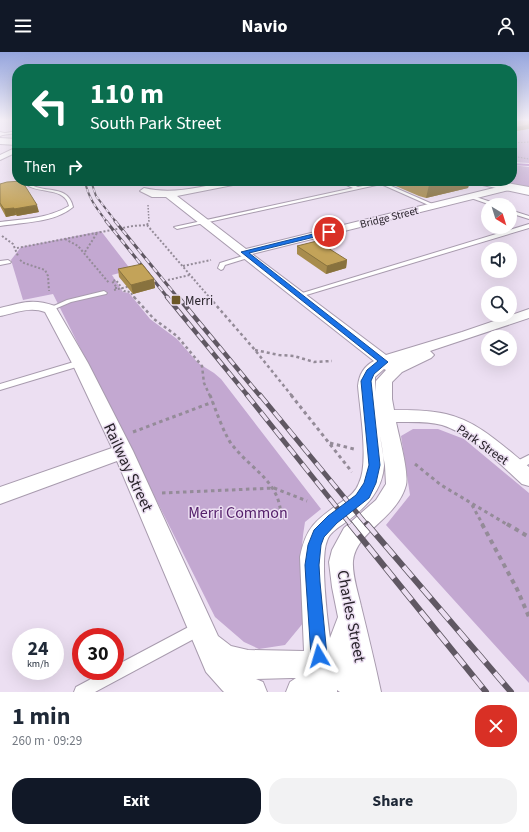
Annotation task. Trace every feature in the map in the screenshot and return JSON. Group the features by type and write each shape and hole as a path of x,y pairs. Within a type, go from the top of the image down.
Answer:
{"main road":[{"path":"505,186 529,191"}],"street":[{"path":"0,158 12,150"},
{"path":"142,189 146,194 152,196 170,196 217,186"},
{"name":"Bridge Street","path":"247,254 510,187"},
{"path":"170,196 390,366"},
{"path":"0,312 46,302"},
{"name":"Railway Street","path":"46,302 80,363 119,444 216,662 227,676 241,687 253,692"},
{"name":"Charles Street","path":"367,692 350,619 341,571 344,550 355,530 384,506 392,493 396,479 382,452 378,415 383,386 390,366 529,312"},
{"name":"Park Street","path":"378,415 435,418 455,424 473,434 524,468"},
{"path":"0,496 119,444"},
{"name":"Charles Street","path":"322,680 313,582 312,565 314,545 325,526 364,494 382,452"},
{"path":"300,692 311,683 322,680 330,660 339,649 350,619"},
{"name":"Railway Street","path":"203,634 209,646 226,659 243,664 307,665 322,680 339,674 362,692"}],"lane":[{"path":"0,224 10,222 12,219 62,212 72,206 68,198 59,192 29,186"},
{"path":"39,186 45,190"},
{"path":"352,186 357,188"},
{"path":"177,227 367,186"},
{"path":"388,186 435,206"},
{"path":"473,196 481,199"},
{"path":"517,214 529,218"},
{"path":"301,296 529,226"},
{"name":"Bridge Street","path":"221,268 222,264 247,254"},
{"path":"0,263 8,262"},
{"path":"46,302 69,301 104,293"},
{"path":"0,386 80,363"},
{"path":"81,692 203,634"}],"path":[{"path":"517,157 529,159"},
{"path":"146,225 149,222 148,204"},
{"path":"17,248 133,226 146,225"},
{"path":"146,225 255,350 353,472"},
{"path":"85,252 97,233"},
{"path":"0,235 13,242 17,248 19,259 24,263 45,270 48,276 46,302"},
{"path":"65,239 72,241 85,252 104,277"},
{"path":"183,266 213,259"},
{"path":"168,280 190,275"},
{"path":"137,285 122,288 124,291 130,292 154,319 177,336 202,366 204,383 232,445 274,488 282,508 281,519"},
{"path":"255,350 279,356 294,356 314,362 332,361"},
{"path":"119,444 213,402"},
{"path":"329,443 404,455 441,486 529,537"},
{"path":"142,494 274,488 307,501"},
{"path":"472,504 517,589 529,617"}],"green space":[{"path":"517,149 529,149 529,163 517,162"},
{"path":"517,166 529,167 529,188 517,185"},
{"name":"Merri Common","path":"101,231 131,270 112,275 123,292 129,293 150,319 177,339 198,363 221,379 321,509 305,522 303,535 301,572 304,622 285,645 259,649 244,642 215,617 53,294 23,300 11,260 21,247"},
{"path":"413,429 438,429 464,439 529,493 529,683 386,525 410,495 401,436"}],"building":[{"path":"12,182 12,186 25,186 37,205 14,209 4,209 0,203 0,184"},
{"path":"317,241 347,260 327,266 297,246"},
{"path":"142,264 154,279 131,285 118,269"}],"waterway":[{"path":"517,164 529,165"}],"railway":[{"path":"86,186 96,208 107,222"},
{"path":"93,186 96,196 116,222"},
{"path":"106,221 168,298"},
{"path":"115,221 178,298"},
{"path":"167,297 248,396"},
{"path":"178,297 260,396"},
{"path":"247,395 351,525"},
{"path":"260,395 367,525"},
{"path":"350,524 486,692"},
{"path":"367,524 511,692"}],"place":[{"name":"Merri","path":"176,300"}],"route":[{"path":"319,656 316,634 312,565 314,545 322,530 333,519 360,499 368,489 374,471 374,465 366,381 368,374 375,366 384,362 245,252 329,232"}]}
